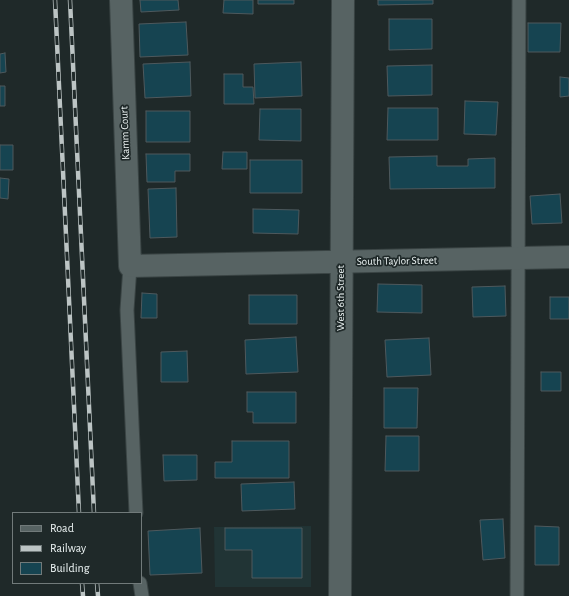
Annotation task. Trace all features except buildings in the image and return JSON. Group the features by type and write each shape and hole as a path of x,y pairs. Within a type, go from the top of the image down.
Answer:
{"street":[{"name":"Kamm Court","path":"121,0 130,266"},
{"name":"West 6th Street","path":"340,596 343,0"},
{"name":"South Taylor Street","path":"130,266 569,257"}],"lane":[{"path":"517,596 519,0"},
{"path":"130,266 128,310 136,512"},
{"path":"140,584 142,596"}],"shaded area":[{"path":"311,526 311,587 215,587 214,527"}],"railway":[{"path":"55,0 79,512"},
{"path":"70,0 94,512"},
{"path":"82,584 83,596"},
{"path":"97,584 98,596"}]}
